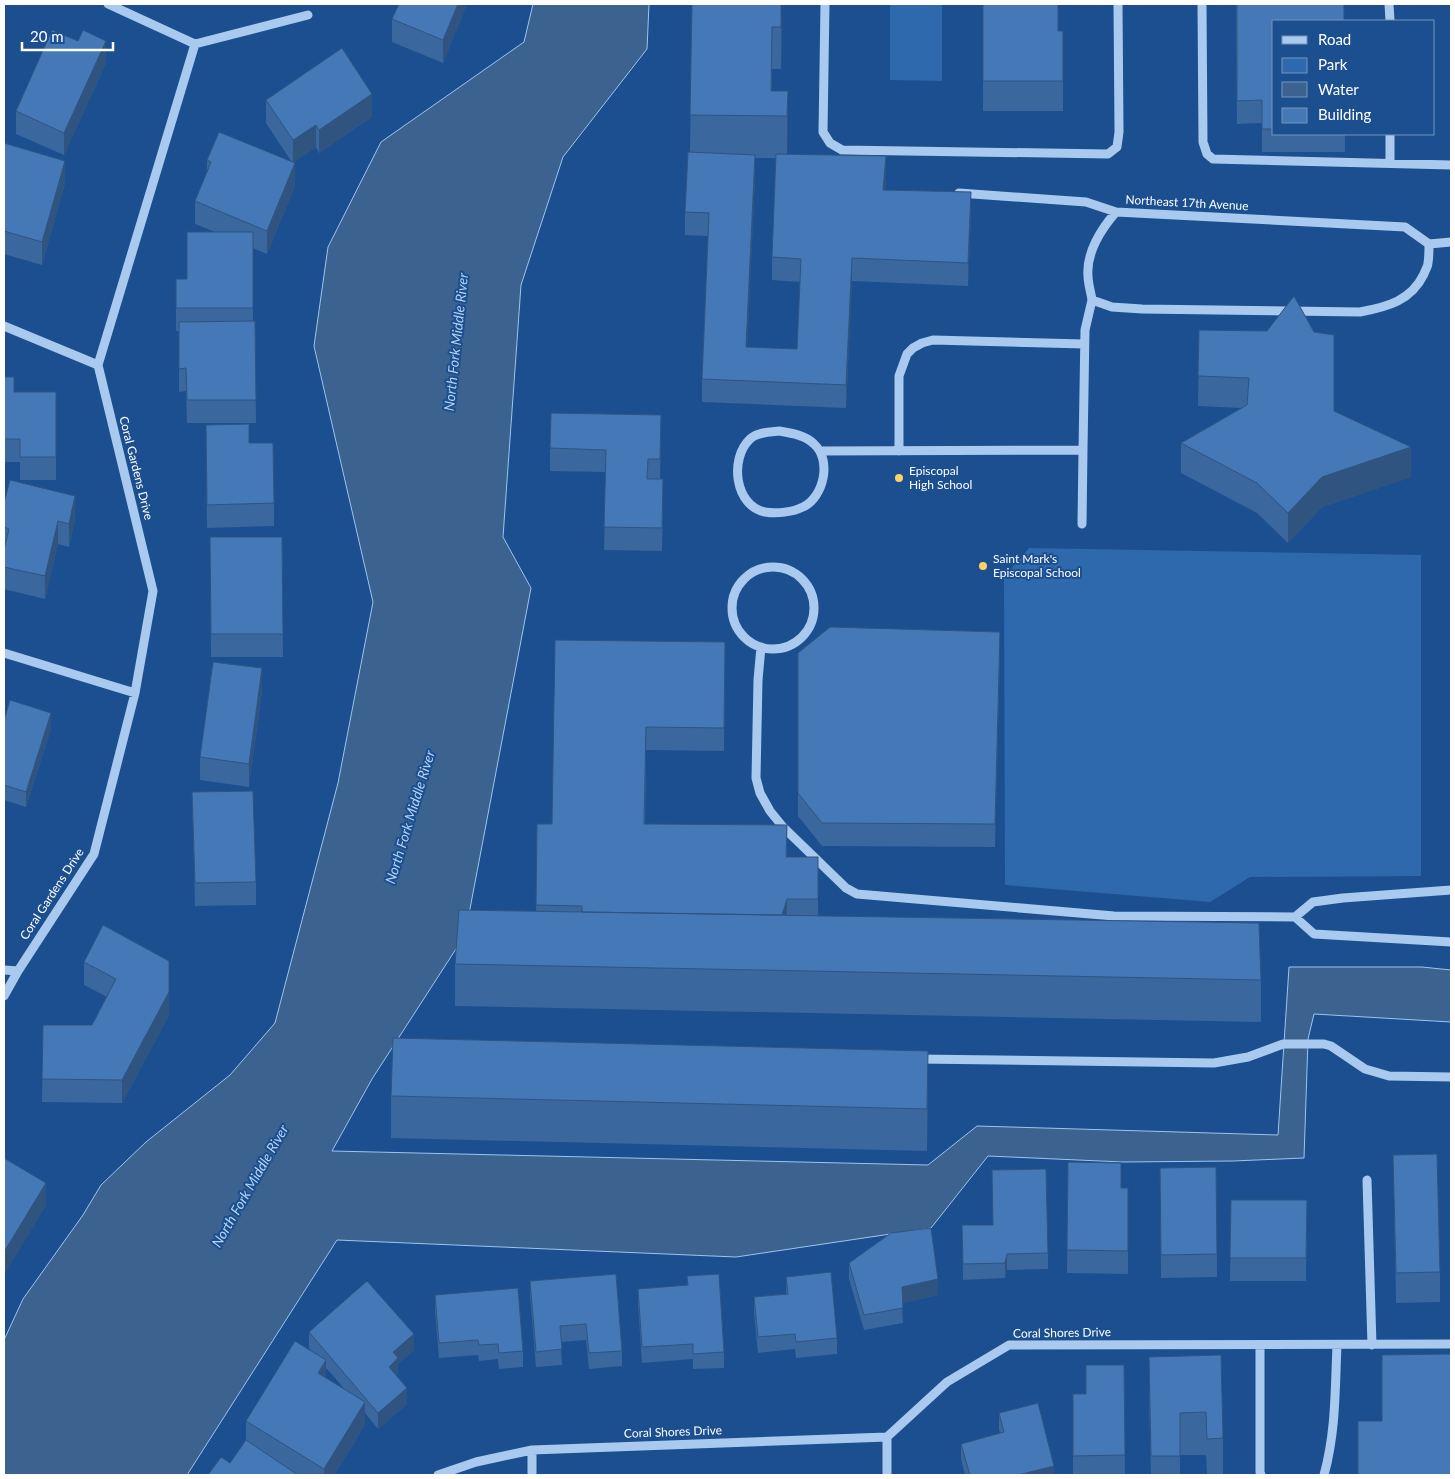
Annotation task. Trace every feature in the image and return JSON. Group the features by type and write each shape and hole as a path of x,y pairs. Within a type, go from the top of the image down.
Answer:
{"street":[{"path":"108,4 194,44 308,15"},
{"path":"825,4 823,132 830,143 842,150 1108,154 1117,147 1119,132 1118,4"},
{"path":"1202,4 1204,142 1207,154 1213,159 1451,165"},
{"path":"1390,4 1390,20"},
{"path":"4,326 98,365 194,44"},
{"path":"1390,135 1390,163"},
{"name":"Northeast 17th Avenue","path":"948,193 1086,202 1116,212 1405,227 1429,244"},
{"path":"1082,524 1084,344 1085,330 1092,300 1088,275 1090,258 1098,238 1116,212"},
{"path":"1092,300 1112,307 1142,309 1360,312 1381,308 1398,301 1414,290 1428,264 1429,244 1451,242"},
{"path":"900,451 899,376 907,354 922,342 933,340 1084,344"},
{"name":"Coral Gardens Drive","path":"4,996 18,971 94,854 135,693 154,591 98,365"},
{"path":"821,451 824,459 823,480 819,491 804,507 794,510 764,512 752,506 743,495 738,481 738,460 743,448 751,438 764,433 779,431 790,432 803,437 814,443 821,451 1083,450"},
{"path":"776,567 789,570 800,577 809,588 814,601 814,615 809,628 800,639 788,646 774,649 761,647 749,641 740,632 734,620 732,607 735,594 751,574 763,568 776,567"},
{"path":"761,647 758,680 756,778 760,793 782,827 846,888 857,894 1114,916 1295,917 1313,902 1451,890"},
{"path":"4,653 135,693"},
{"path":"1295,917 1314,934 1451,942"},
{"path":"4,970 18,971"},
{"path":"905,1059 1214,1063 1248,1057 1283,1044 1324,1044 1331,1046 1365,1069 1389,1076 1451,1077"},
{"path":"1367,1180 1372,1345"},
{"name":"Coral Shores Drive","path":"438,1475 476,1462 532,1450 887,1437 947,1382 1009,1345 1451,1344"},
{"path":"1260,1345 1261,1475"},
{"path":"1324,1475 1331,1451 1337,1345"},
{"path":"887,1437 887,1475"},
{"path":"532,1450 532,1475"}],"green space":[{"path":"890,4 942,4 942,81 890,80"},
{"path":"1029,548 1421,555 1421,876 1250,877 1210,902 1005,885 1004,577"}],"water":[{"name":"North Fork Middle River","path":"533,4 649,4 647,49 563,157 521,285 503,537 531,588 465,935 372,1079 332,1151 928,1165 977,1126 1278,1135 1289,967 1422,967 1451,970 1451,1022 1314,1014 1308,1039 1304,1158 1123,1162 988,1156 931,1228 736,1257 337,1240 187,1475 4,1475 4,1340 23,1299 83,1215 101,1185 146,1142 230,1075 275,1023 338,783 373,602 314,346 328,247 381,142 524,42"}],"building":[{"path":"399,4 458,4 443,40 392,19"},
{"path":"692,4 781,4 781,27 772,27 771,91 788,91 787,116 690,115"},
{"path":"983,4 1058,4 1058,31 1063,31 1063,81 983,81"},
{"path":"1237,4 1344,4 1344,20 1272,20 1272,129 1262,129 1262,100 1237,101"},
{"path":"52,30 78,41 83,30 106,41 64,133 16,111"},
{"path":"342,48 372,94 319,130 316,125 293,140 266,100"},
{"path":"219,132 295,163 267,231 195,201 211,162 207,160"},
{"path":"4,143 65,161 42,242 4,231"},
{"path":"688,152 755,155 746,347 797,349 801,259 772,257 776,154 886,156 883,190 971,192 968,263 852,258 846,385 702,379 709,213 685,212"},
{"path":"187,232 253,232 253,308 176,308 176,279 187,279"},
{"path":"1294,296 1314,332 1334,335 1334,411 1411,447 1322,477 1288,513 1257,483 1181,443 1247,405 1249,378 1198,376 1199,330 1267,331"},
{"path":"255,321 256,400 187,400 186,368 179,369 179,322"},
{"path":"4,377 14,377 14,392 56,392 56,457 20,457 20,439 4,439"},
{"path":"551,413 661,415 660,459 648,459 647,479 663,479 662,528 604,527 606,450 550,448"},
{"path":"249,424 249,443 273,443 274,503 207,505 206,425"},
{"path":"10,480 75,496 69,524 58,521 45,576 4,567 4,550 9,529 4,527 4,503"},
{"path":"210,537 282,537 283,634 211,634"},
{"path":"830,627 1000,632 995,824 822,823 798,793 798,653"},
{"path":"555,640 725,642 724,728 646,727 644,824 787,825 786,857 818,857 818,899 787,899 782,915 582,912 582,906 536,905 537,824 552,824"},
{"path":"213,662 262,668 249,764 200,757"},
{"path":"10,700 51,713 26,792 4,785 4,720"},
{"path":"253,791 256,882 195,883 192,792"},
{"path":"459,910 1259,923 1261,980 455,964"},
{"path":"103,925 169,961 169,992 122,1080 42,1079 43,1025 92,1025 116,979 84,962"},
{"path":"393,1038 928,1051 927,1109 391,1096"},
{"path":"1437,1154 1440,1272 1396,1273 1393,1155"},
{"path":"4,1158 46,1183 4,1252"},
{"path":"1068,1162 1121,1163 1121,1188 1128,1188 1128,1251 1067,1250"},
{"path":"1216,1167 1217,1254 1161,1255 1160,1168"},
{"path":"1046,1169 1048,1253 1007,1254 1005,1263 963,1264 962,1225 993,1225 992,1170"},
{"path":"1231,1200 1307,1200 1306,1258 1230,1258"},
{"path":"931,1228 938,1279 902,1287 903,1308 864,1315 849,1263 891,1233"},
{"path":"831,1272 837,1338 796,1342 795,1334 758,1337 754,1297 788,1294 786,1277"},
{"path":"616,1274 622,1351 589,1353 586,1324 560,1326 562,1349 536,1352 530,1281"},
{"path":"719,1274 724,1352 693,1354 693,1344 642,1347 638,1289 688,1285 687,1276"},
{"path":"367,1281 414,1334 393,1352 398,1358 389,1367 407,1388 378,1413 309,1332"},
{"path":"518,1288 523,1351 499,1353 498,1344 479,1345 478,1340 439,1343 435,1295"},
{"path":"295,1341 326,1360 318,1373 365,1402 324,1469 246,1421"},
{"path":"1451,1354 1451,1475 1358,1475 1358,1421 1382,1421 1382,1355"},
{"path":"1221,1355 1223,1438 1207,1439 1206,1412 1180,1413 1180,1456 1151,1456 1149,1357"},
{"path":"1086,1365 1124,1365 1125,1455 1073,1456 1073,1394 1086,1394"},
{"path":"1038,1403 1054,1466 1018,1475 970,1475 961,1444 1004,1432 999,1413"},
{"path":"246,1440 298,1475 208,1475 221,1457 230,1463"}],"place":[{"name":"Episcopal High School","path":"899,478"},
{"name":"Saint Mark's Episcopal School","path":"983,566"}]}
